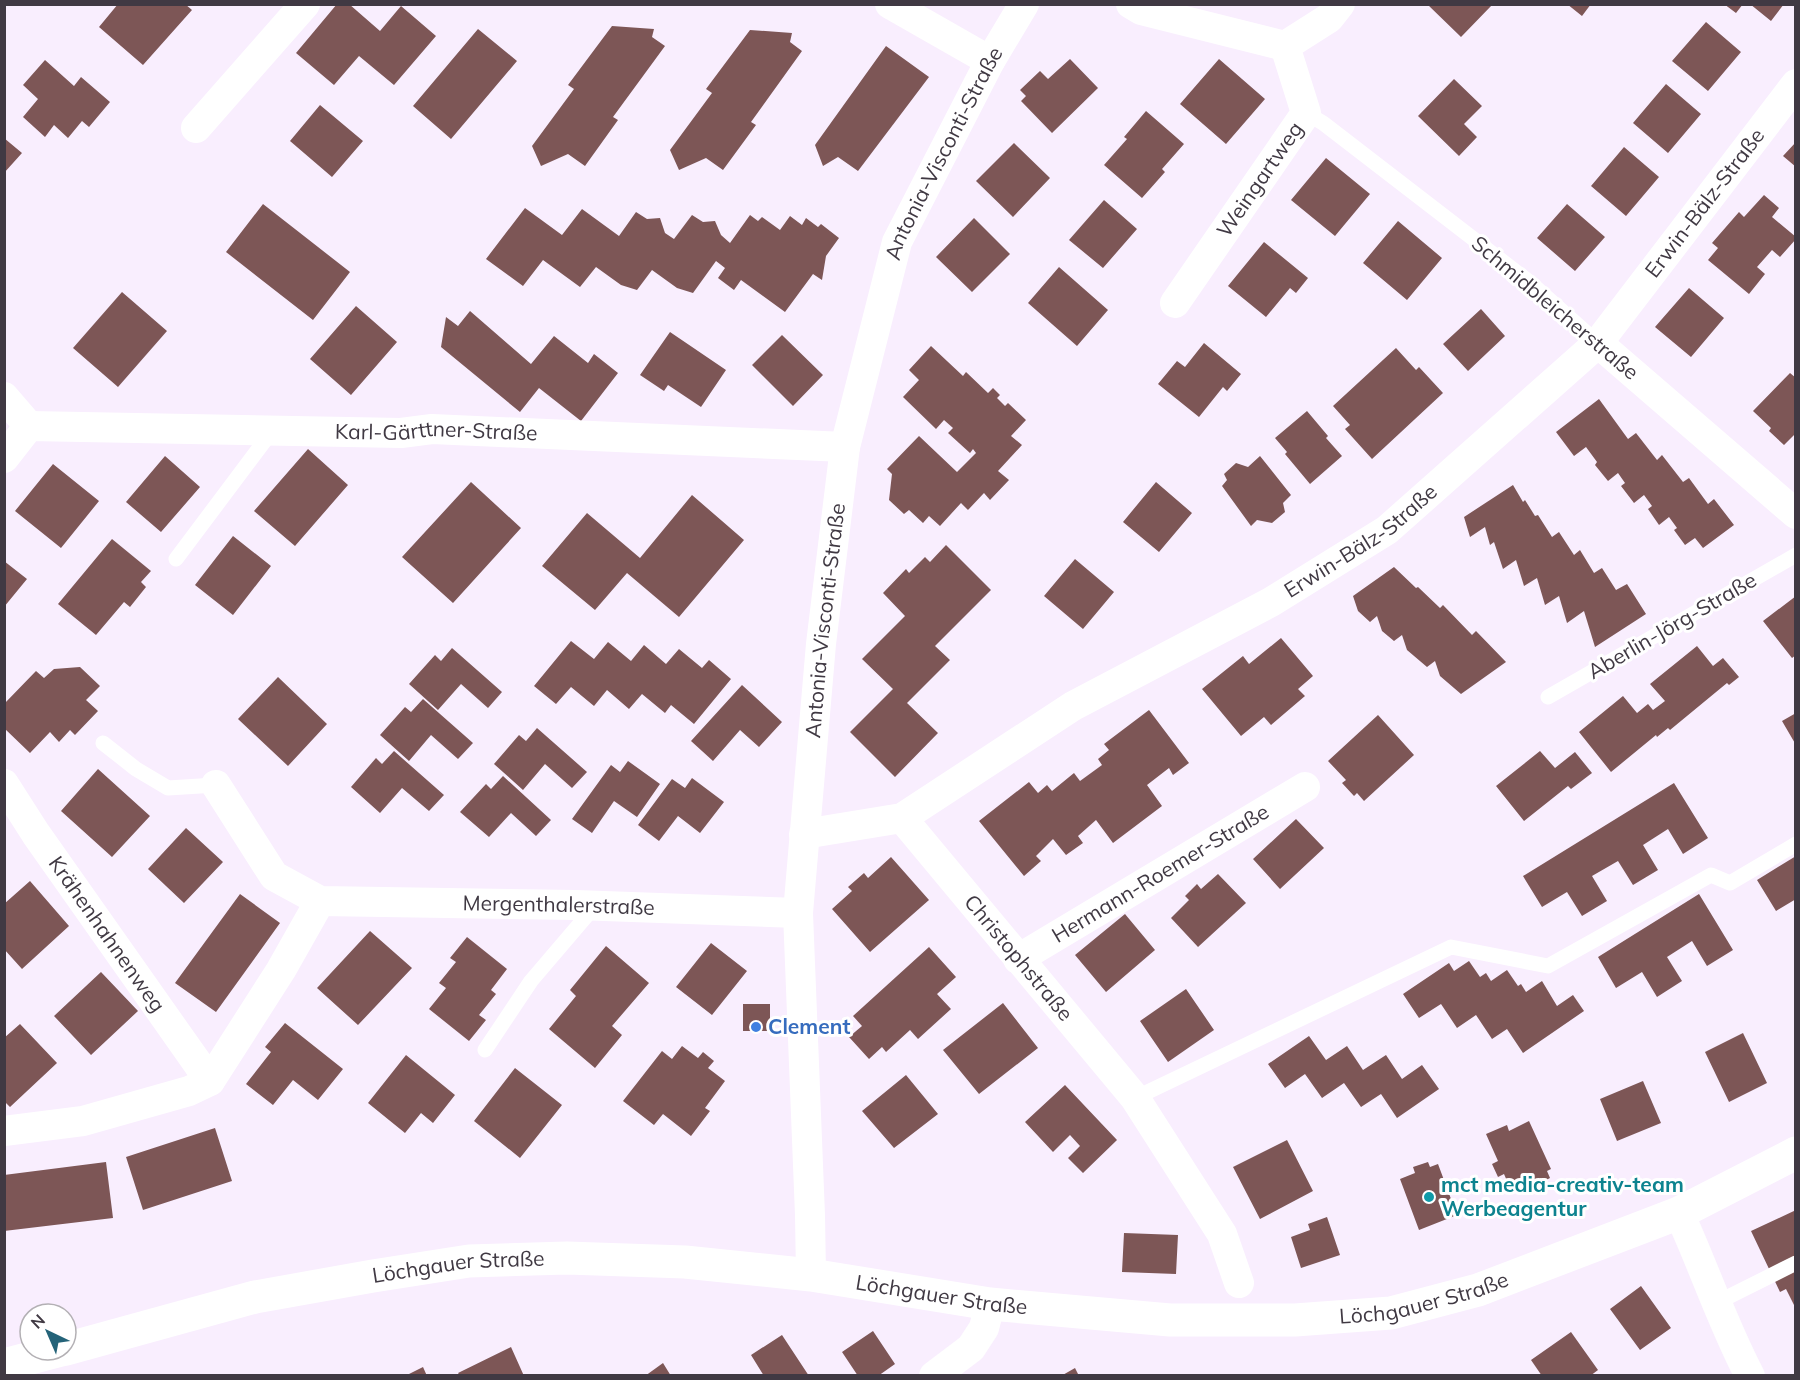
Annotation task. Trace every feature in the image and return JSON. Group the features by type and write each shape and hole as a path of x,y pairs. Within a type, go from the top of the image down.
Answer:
{"main road":[{"name":"Löchgauer Straße","path":"78,1345 255,1297 373,1276 469,1261 567,1258 685,1262 811,1275 990,1304 1170,1320 1295,1320 1391,1313 1478,1290 1679,1212 1796,1153"}],"street":[{"path":"196,128 305,4"},
{"path":"890,4 990,61"},
{"name":"Antonia-Visconti-Straße","path":"811,1275 798,913 821,644 845,447 897,242 990,61 1024,4"},
{"path":"1131,4 1141,10 1285,46 1329,18 1340,4"},
{"name":"Weingartweg","path":"1175,303 1306,113 1285,46"},
{"name":"Erwin-Bälz-Straße","path":"804,834 902,818 1073,706 1271,602 1387,530 1599,343 1796,84"},
{"name":"Schmidbleicherstraße","path":"1599,343 1796,514"},
{"path":"4,458 29,426 6,395"},
{"name":"Karl-Gärttner-Straße","path":"29,426 401,433 432,429 845,447"},
{"name":"Krähenhahnenweg","path":"4,783 36,834 210,1081"},
{"name":"Mergenthalerstraße","path":"216,785 274,876 320,900 798,913"},
{"name":"Hermann-Roemer-Straße","path":"1018,959 1305,787"},
{"name":"Christophstraße","path":"902,818 1135,1098 1222,1234 1239,1282"},
{"path":"4,1131 83,1121 189,1091 210,1081 281,970 320,900"},
{"path":"1679,1212 1694,1244 1732,1342 1749,1376"},
{"path":"934,1376 971,1348 984,1328 990,1304"}],"lane":[{"name":"Schmidbleicherstraße","path":"1306,113 1323,123 1532,284 1599,343"},
{"path":"176,559 272,431"},
{"name":"Aberlin-Jörg-Straße","path":"1548,697 1796,555"},
{"path":"103,743 136,769 168,788 216,785"},
{"path":"1135,1098 1451,947 1548,966 1711,875 1730,884 1796,844"},
{"path":"485,1050 531,981 595,906"},
{"path":"1716,1303 1796,1263"}],"building":[{"path":"118,4 185,4 192,10 143,65 99,27"},
{"path":"337,4 349,4 380,31 401,6 436,36 394,85 359,56 334,85 296,53"},
{"path":"1427,4 1493,4 1461,37"},
{"path":"1567,4 1591,4 1582,16"},
{"path":"1724,4 1743,4 1736,13"},
{"path":"1750,4 1784,4 1771,21"},
{"path":"1706,22 1741,52 1708,91 1672,61"},
{"path":"612,26 654,29 652,37 665,46 613,117 618,120 585,166 568,154 541,166 532,146 574,89 568,85"},
{"path":"478,29 517,61 451,139 413,106"},
{"path":"750,30 792,33 790,42 802,51 751,122 756,125 723,170 706,158 679,170 670,150 712,93 706,89"},
{"path":"886,46 929,77 858,171 838,157 823,166 815,145"},
{"path":"1070,59 1098,88 1052,133 1021,101 1026,96 1020,90 1040,71 1048,79"},
{"path":"1219,59 1265,99 1226,144 1180,104"},
{"path":"45,60 74,86 81,77 110,102 89,127 82,121 68,138 54,125 45,137 23,117 38,99 23,85"},
{"path":"1454,79 1482,106 1464,124 1477,137 1459,156 1418,116"},
{"path":"1666,84 1701,114 1668,153 1633,123"},
{"path":"320,105 363,141 332,177 290,141"},
{"path":"1146,111 1184,144 1162,169 1165,172 1142,198 1104,165 1127,139 1124,137"},
{"path":"4,138 22,153 4,173"},
{"path":"1796,142 1796,167 1783,156"},
{"path":"1014,143 1050,178 1013,217 976,181"},
{"path":"1624,147 1659,177 1626,216 1591,186"},
{"path":"1326,158 1370,194 1335,236 1291,200"},
{"path":"1764,195 1779,208 1772,217 1796,239 1780,257 1772,250 1757,267 1765,274 1749,294 1708,260 1718,248 1712,243 1739,212 1744,217"},
{"path":"1104,200 1137,229 1103,268 1069,240"},
{"path":"263,204 350,272 313,320 226,252"},
{"path":"1567,204 1605,237 1575,271 1537,238"},
{"path":"525,208 562,235 582,209 619,236 636,212 647,219 660,218 665,233 674,239 692,215 703,222 715,221 721,235 730,243 750,215 758,221 762,217 780,230 790,216 802,225 806,218 818,227 821,224 839,238 826,256 822,280 813,274 785,312 741,280 734,290 718,278 725,268 716,261 693,293 677,288 652,270 637,290 621,285 596,267 580,287 543,260 523,286 486,259"},
{"path":"974,218 1010,254 972,292 936,257"},
{"path":"1398,221 1442,258 1407,300 1363,263"},
{"path":"1264,242 1308,278 1296,293 1290,288 1266,317 1228,286"},
{"path":"1059,267 1108,310 1077,346 1028,303"},
{"path":"1689,288 1724,318 1691,357 1655,327"},
{"path":"122,292 167,331 118,387 73,348"},
{"path":"356,306 397,342 351,395 310,359"},
{"path":"1481,309 1505,336 1468,371 1443,344"},
{"path":"470,311 531,364 554,336 588,363 594,354 618,373 581,421 539,388 520,412 441,347 446,317 458,326"},
{"path":"670,332 726,370 701,407 668,385 664,391 640,375"},
{"path":"782,335 823,375 793,406 752,365"},
{"path":"1204,343 1241,374 1227,391 1223,387 1199,417 1158,384 1177,361 1185,367"},
{"path":"931,346 963,376 966,372 988,393 993,388 1000,395 997,398 1005,406 1008,403 1026,420 1011,436 1022,445 998,471 1009,480 990,500 984,493 968,510 961,503 940,526 929,516 923,523 909,510 904,514 889,500 892,474 887,469 919,436 957,472 976,453 973,449 970,453 948,433 953,428 944,420 936,429 903,397 919,380 909,370"},
{"path":"1396,348 1416,370 1419,367 1443,393 1372,459 1345,429 1350,425 1333,406"},
{"path":"1790,373 1796,378 1796,433 1784,445 1769,431 1771,428 1753,411"},
{"path":"1599,399 1628,439 1636,433 1657,460 1662,455 1683,482 1689,478 1708,504 1714,499 1734,525 1703,548 1695,538 1685,545 1674,530 1677,528 1669,517 1659,525 1648,509 1652,506 1644,495 1634,503 1621,486 1625,483 1618,473 1608,481 1595,465 1597,462 1586,447 1574,456 1556,432"},
{"path":"1307,411 1342,456 1310,484 1275,438"},
{"path":"308,449 348,485 295,546 254,511"},
{"path":"165,456 200,487 161,532 126,502"},
{"path":"1260,456 1291,495 1283,503 1285,512 1272,523 1257,520 1251,526 1222,486 1227,480 1224,474 1236,463 1248,467"},
{"path":"53,464 99,501 61,548 15,511"},
{"path":"471,482 521,528 453,603 402,557"},
{"path":"1156,482 1192,513 1159,552 1123,522"},
{"path":"1513,485 1523,502 1525,500 1535,516 1538,515 1552,537 1559,532 1574,555 1580,550 1594,573 1602,568 1616,590 1627,584 1646,614 1595,647 1584,611 1567,623 1559,596 1545,605 1537,578 1524,586 1516,560 1503,569 1494,542 1490,545 1485,527 1470,537 1464,517"},
{"path":"692,495 744,540 679,617 627,573 595,610 542,566 587,513 640,558"},
{"path":"233,536 271,566 233,615 195,585"},
{"path":"112,539 151,571 141,582 146,587 130,607 124,602 96,635 58,604"},
{"path":"946,545 991,590 935,646 950,660 907,703 938,733 895,777 850,732 893,689 862,659 905,616 883,593 906,569 909,573 925,557 930,562"},
{"path":"1075,559 1114,592 1083,629 1044,596"},
{"path":"4,561 27,579 4,607"},
{"path":"1394,567 1440,608 1443,605 1472,635 1476,631 1506,662 1461,694 1440,676 1435,661 1427,667 1407,650 1402,635 1394,641 1382,631 1377,616 1370,622 1358,611 1353,596"},
{"path":"1796,596 1796,655 1792,658 1763,621"},
{"path":"1281,638 1313,676 1298,689 1305,696 1271,725 1264,717 1241,736 1202,689 1243,656 1249,664"},
{"path":"571,641 594,659 608,642 631,661 644,645 666,664 679,649 702,668 709,660 731,679 694,724 671,705 665,713 642,694 629,709 607,690 594,706 571,687 556,704 534,686"},
{"path":"1697,646 1713,666 1723,658 1739,677 1729,685 1727,683 1670,730 1668,728 1657,737 1656,735 1611,772 1579,732 1623,696 1637,713 1648,704 1653,710 1665,701 1650,684"},
{"path":"452,648 502,692 488,708 461,684 438,710 409,684 435,655 441,661"},
{"path":"80,667 100,686 86,700 98,711 75,735 70,730 59,742 50,732 30,753 4,728 4,704 36,671 44,678 54,669"},
{"path":"278,677 327,724 288,766 238,719"},
{"path":"742,685 782,722 759,747 740,730 713,761 691,741"},
{"path":"423,699 473,743 458,759 431,735 409,761 380,735 405,707 411,712"},
{"path":"1149,710 1189,763 1173,775 1169,768 1147,785 1162,806 1113,843 1096,820 1078,836 1083,843 1066,855 1053,839 1036,856 1041,861 1024,876 979,821 1029,782 1038,793 1047,785 1052,791 1074,773 1080,781 1102,765 1098,759 1109,750 1104,744"},
{"path":"1796,713 1796,745 1782,721"},
{"path":"1378,715 1414,755 1364,801 1357,793 1354,796 1342,783 1346,780 1328,761"},
{"path":"537,728 587,772 572,788 545,764 523,790 494,764 519,735 526,741"},
{"path":"394,751 444,795 429,811 402,788 380,813 351,787 376,758 382,764"},
{"path":"1540,751 1555,768 1575,752 1592,773 1571,789 1568,786 1524,821 1496,786"},
{"path":"628,761 660,784 637,817 614,801 592,833 572,819 611,765 620,772"},
{"path":"98,769 150,816 112,857 61,811"},
{"path":"503,776 551,820 536,836 511,813 489,837 460,812 486,784 491,789"},
{"path":"692,778 724,802 700,833 678,816 659,841 638,825 672,779 685,788"},
{"path":"1674,783 1708,838 1683,854 1668,829 1643,845 1658,870 1633,885 1618,861 1592,876 1607,901 1582,916 1567,892 1542,907 1523,876"},
{"path":"1296,819 1324,848 1280,889 1253,859"},
{"path":"186,828 223,862 184,903 148,869"},
{"path":"1796,856 1796,899 1776,911 1757,880"},
{"path":"891,857 929,900 870,952 832,909 852,891 848,887 864,873 868,878"},
{"path":"1218,874 1246,903 1198,947 1171,918 1189,900 1185,896 1197,884 1201,889"},
{"path":"30,881 69,926 22,969 4,949 4,904"},
{"path":"240,894 280,923 216,1012 175,983"},
{"path":"1699,894 1733,950 1707,966 1692,941 1667,957 1682,981 1657,997 1642,972 1616,988 1598,957"},
{"path":"1125,914 1155,950 1106,992 1075,955"},
{"path":"370,931 412,968 358,1025 317,988"},
{"path":"467,937 507,969 491,990 496,994 479,1015 486,1020 469,1041 429,1009 446,988 439,983 456,962 450,958"},
{"path":"711,943 747,971 712,1015 676,987"},
{"path":"606,946 649,983 612,1026 622,1035 595,1068 549,1029 576,996 570,990"},
{"path":"929,947 956,977 937,994 951,1009 918,1039 910,1030 886,1052 882,1047 869,1059 849,1037 862,1026 853,1016"},
{"path":"1469,961 1480,977 1486,973 1491,981 1507,970 1518,986 1521,984 1526,992 1542,981 1557,1006 1573,995 1584,1011 1523,1053 1507,1029 1492,1039 1476,1015 1457,1028 1441,1004 1419,1018 1403,994 1449,963 1454,971"},
{"path":"101,972 138,1011 91,1055 54,1016"},
{"path":"1186,989 1214,1030 1168,1062 1140,1021"},
{"path":"1003,1003 1038,1048 979,1094 943,1050"},
{"path":"743,1004 770,1004 770,1031 743,1031"},
{"path":"285,1023 343,1069 318,1100 293,1080 273,1105 246,1084 271,1052 265,1047"},
{"path":"20,1024 57,1063 10,1107 4,1101 4,1038"},
{"path":"1743,1033 1767,1083 1729,1102 1705,1052"},
{"path":"1309,1036 1326,1060 1347,1046 1363,1070 1386,1055 1402,1079 1422,1065 1439,1089 1397,1118 1381,1094 1361,1107 1344,1083 1322,1098 1305,1074 1285,1088 1268,1064"},
{"path":"682,1046 698,1058 703,1052 714,1061 708,1068 725,1081 705,1108 710,1111 691,1136 663,1114 654,1125 623,1101 662,1051 672,1059"},
{"path":"406,1055 455,1095 433,1123 421,1113 405,1133 368,1103"},
{"path":"515,1068 562,1105 520,1158 474,1121"},
{"path":"906,1075 938,1114 894,1148 862,1111"},
{"path":"1643,1081 1661,1123 1617,1141 1600,1099"},
{"path":"1065,1085 1117,1140 1083,1173 1068,1158 1080,1146 1070,1135 1053,1152 1025,1122"},
{"path":"1529,1121 1551,1169 1547,1171 1550,1178 1536,1185 1533,1177 1510,1188 1504,1174 1498,1177 1492,1164 1498,1161 1486,1134 1507,1125 1509,1131"},
{"path":"215,1128 232,1181 143,1210 126,1157"},
{"path":"1287,1140 1313,1191 1260,1219 1233,1167"},
{"path":"106,1162 113,1218 4,1231 4,1175"},
{"name":"mct media-creativ-team Werbeagentur","path":"1428,1162 1430,1167 1438,1164 1457,1215 1419,1230 1400,1179 1415,1173 1413,1167"},
{"path":"1796,1210 1796,1309 1786,1289 1780,1292 1751,1231"},
{"path":"1327,1217 1340,1255 1301,1268 1291,1237 1310,1230 1308,1224"},
{"path":"1124,1233 1178,1235 1176,1274 1122,1272"},
{"path":"1641,1286 1671,1328 1640,1350 1610,1309"},
{"path":"873,1331 895,1364 878,1376 858,1376 842,1352"},
{"path":"1571,1332 1598,1370 1590,1376 1542,1376 1531,1360"},
{"path":"782,1335 809,1376 764,1376 751,1355"},
{"path":"511,1347 524,1376 460,1376 458,1373"},
{"path":"663,1363 671,1376 645,1376"},
{"path":"423,1367 427,1376 405,1376"},
{"path":"1075,1368 1079,1376 1061,1376"}],"place":[{"name":"Clement","path":"756,1027"},
{"name":"mct media-creativ-team Werbeagentur","path":"1429,1197"}]}
